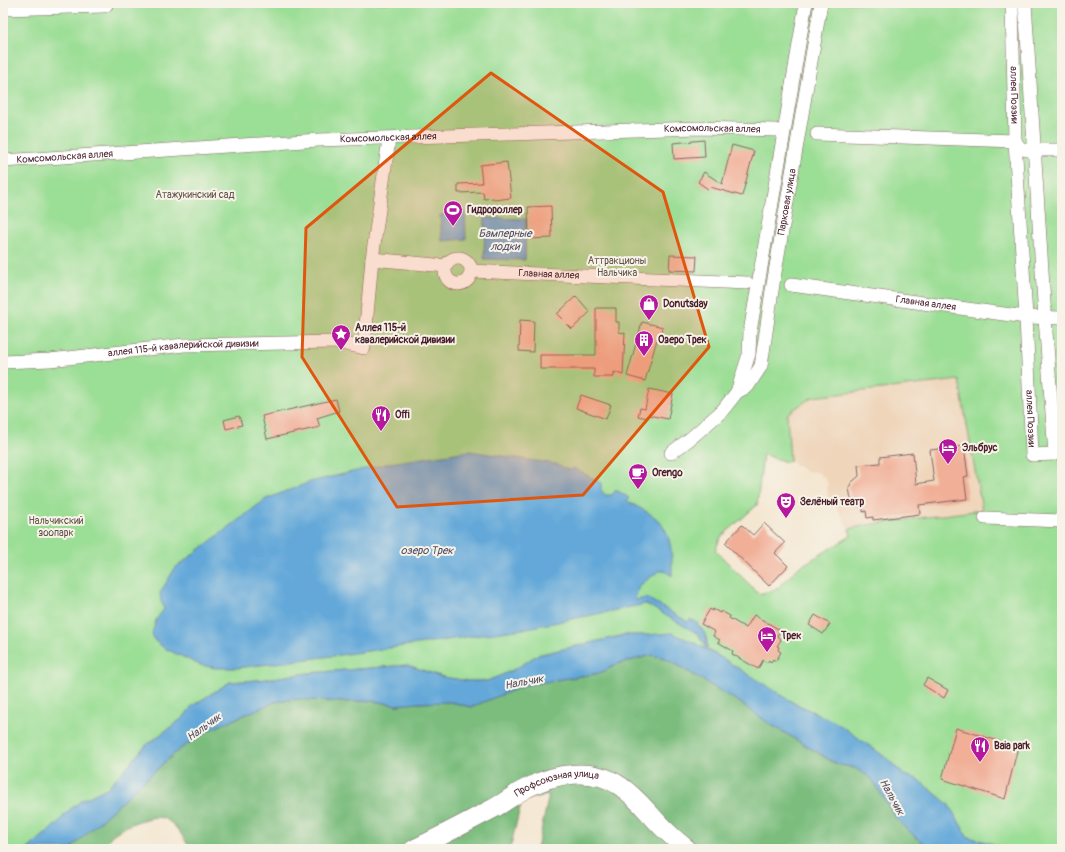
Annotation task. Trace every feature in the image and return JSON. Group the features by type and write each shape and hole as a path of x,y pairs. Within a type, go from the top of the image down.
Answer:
{"street":[{"path":"3,6 104,3"},
{"name":"Парковая улица","path":"671,453 722,411 737,392 749,354 750,332 806,3"},
{"name":"Парковая улица","path":"737,392 748,386 761,366 773,284 821,3"},
{"name":"аллея Поэзии","path":"1012,3 1015,141 1026,317 1032,455 1058,459 1045,318 1025,3"},
{"name":"Комсомольская аллея","path":"3,161 319,140 390,139 698,128 775,130"},
{"path":"817,134 1015,141 1020,148 1027,150 1062,150"},
{"path":"390,139 372,259 446,266"},
{"name":"аллея 115-й кавалерийской дивизии","path":"3,362 50,360 184,345 335,342 364,348 372,259"},
{"path":"461,259 468,263 470,271 468,279 457,284 450,281 447,278 445,270 446,266 452,260 461,259"},
{"name":"Главная аллея","path":"470,271 747,283"},
{"name":"Главная аллея","path":"791,285 1026,317 1062,318"},
{"path":"985,518 1062,520"},
{"name":"Профсоюзная улица","path":"414,849 498,806 526,788 546,780 583,774 605,779 620,786 634,797 662,827 687,849"}],"highlighted area":[{"path":"491,73 663,192 709,347 583,495 397,507 302,357 306,228"}],"shaded area":[{"name":"Эльбрус","path":"959,380 982,510 873,524 849,529 838,509 827,495 828,484 824,477 817,472 805,471 790,461 787,414 812,397"}],"green space":[{"name":"Атажукинский сад","path":"3,3 1062,3 1062,849 1011,849 968,837 948,804 917,779 904,775 884,756 816,713 794,703 697,644 646,635 625,635 537,655 517,668 487,681 468,681 443,677 407,665 309,673 230,682 192,706 184,717 144,747 107,788 82,800 28,849 3,849","holes":["959,380 982,510 873,524 849,529 851,536 798,568 777,589 759,594 715,550 721,537 757,505 763,454 786,462 790,461 787,414 812,397"]},
{"path":"653,655 665,658 674,663 739,702 770,724 836,764 855,768 871,778 898,821 919,840 935,849 537,849 549,795 522,799 510,849 190,849 177,828 160,817 145,819 122,829 111,836 103,849 72,849 73,846 176,752 207,731 275,702 296,699 342,702 373,701 397,705 451,702 471,707 526,685 600,673 618,664"}],"water":[{"name":"Гидророллер","path":"465,213 466,239 442,241 440,215"},
{"name":"Бамперные лодки","path":"485,218 526,219 525,260 484,259"},
{"name":"озеро Трек","path":"469,451 556,464 569,470 574,468 601,483 601,490 605,495 612,495 616,490 629,498 627,501 650,514 662,525 669,538 671,554 672,576 665,571 659,571 639,586 635,600 647,598 688,622 690,619 698,623 697,625 706,636 707,650 794,703 837,723 884,756 904,775 917,779 948,804 968,837 1011,849 935,849 919,840 898,821 871,778 855,768 837,764 770,724 739,702 674,663 665,658 652,655 618,664 600,673 526,685 471,707 451,702 397,705 373,701 342,702 296,699 275,702 207,731 176,752 73,846 72,849 28,849 82,800 107,788 144,747 184,717 192,706 230,682 309,673 407,665 443,677 468,681 487,681 517,668 537,655 625,635 672,633 705,649 705,643 698,634 646,604 523,629 237,668 216,668 200,665 164,648 155,641 152,634 156,620 164,609 160,593 175,568 266,499 310,482 390,463"}],"building":[{"path":"704,140 705,157 674,159 673,143"},
{"path":"732,145 754,151 742,196 710,187 708,189 698,182 704,172 722,184"},
{"path":"507,162 511,198 494,200 494,198 484,199 483,192 458,193 458,184 482,183 480,165"},
{"path":"551,206 552,238 529,239 528,207"},
{"path":"670,255 697,256 696,271 669,270"},
{"path":"576,296 590,312 572,329 557,314"},
{"path":"596,308 616,308 616,322 619,322 619,332 625,333 623,375 614,372 614,377 594,377 594,369 540,369 540,355 596,355"},
{"path":"520,320 534,321 533,352 519,351"},
{"name":"Озеро Трек","path":"642,322 663,327 661,337 658,336 645,381 627,376"},
{"path":"649,389 673,394 668,419 648,415 647,418 638,416 640,408 645,409"},
{"path":"581,395 611,405 606,419 576,408"},
{"path":"336,399 339,411 317,418 320,427 267,439 262,416"},
{"path":"239,416 242,425 226,429 224,420"},
{"path":"964,446 968,476 964,477 967,499 919,505 920,514 873,520 873,517 867,518 866,511 863,512 863,508 854,504 851,499 849,488 851,483 859,476 858,465 880,463 880,457 913,453 916,484 934,481 930,450"},
{"path":"764,523 785,543 775,553 788,566 769,586 725,543 742,525 753,535"},
{"path":"710,609 720,613 721,611 730,616 729,618 746,628 754,615 780,630 777,636 781,640 777,646 779,647 778,650 781,652 776,661 773,659 771,662 769,660 767,663 763,660 758,669 732,654 733,651 718,642 720,640 713,636 715,632 701,624"},
{"path":"815,615 830,624 823,634 809,625"},
{"path":"927,678 948,690 944,698 923,685"},
{"name":"Baia park","path":"956,728 1018,747 1005,799 942,779"}],"place":[{"name":"Гидророллер","path":"453,227"},
{"name":"Donutsday","path":"649,321"},
{"name":"Аллея 115-й кавалерийской дивизии","path":"341,351"},
{"name":"Озеро Трек","path":"644,357"},
{"name":"Offi","path":"381,432"},
{"name":"Эльбрус","path":"948,465"},
{"name":"Orengo","path":"638,490"},
{"name":"Зелёный театр","path":"786,519"},
{"name":"Трек","path":"767,653"},
{"name":"Baia park","path":"980,763"}],"park label":[{"name":"Аттракционы Нальчика","path":"617,266"},
{"name":"Нальчикский зоопарк","path":"56,526"}],"water label":[{"name":"Нальчик","path":"524,682"},
{"name":"Нальчик","path":"204,727"},
{"name":"Нальчик","path":"892,797"}]}
